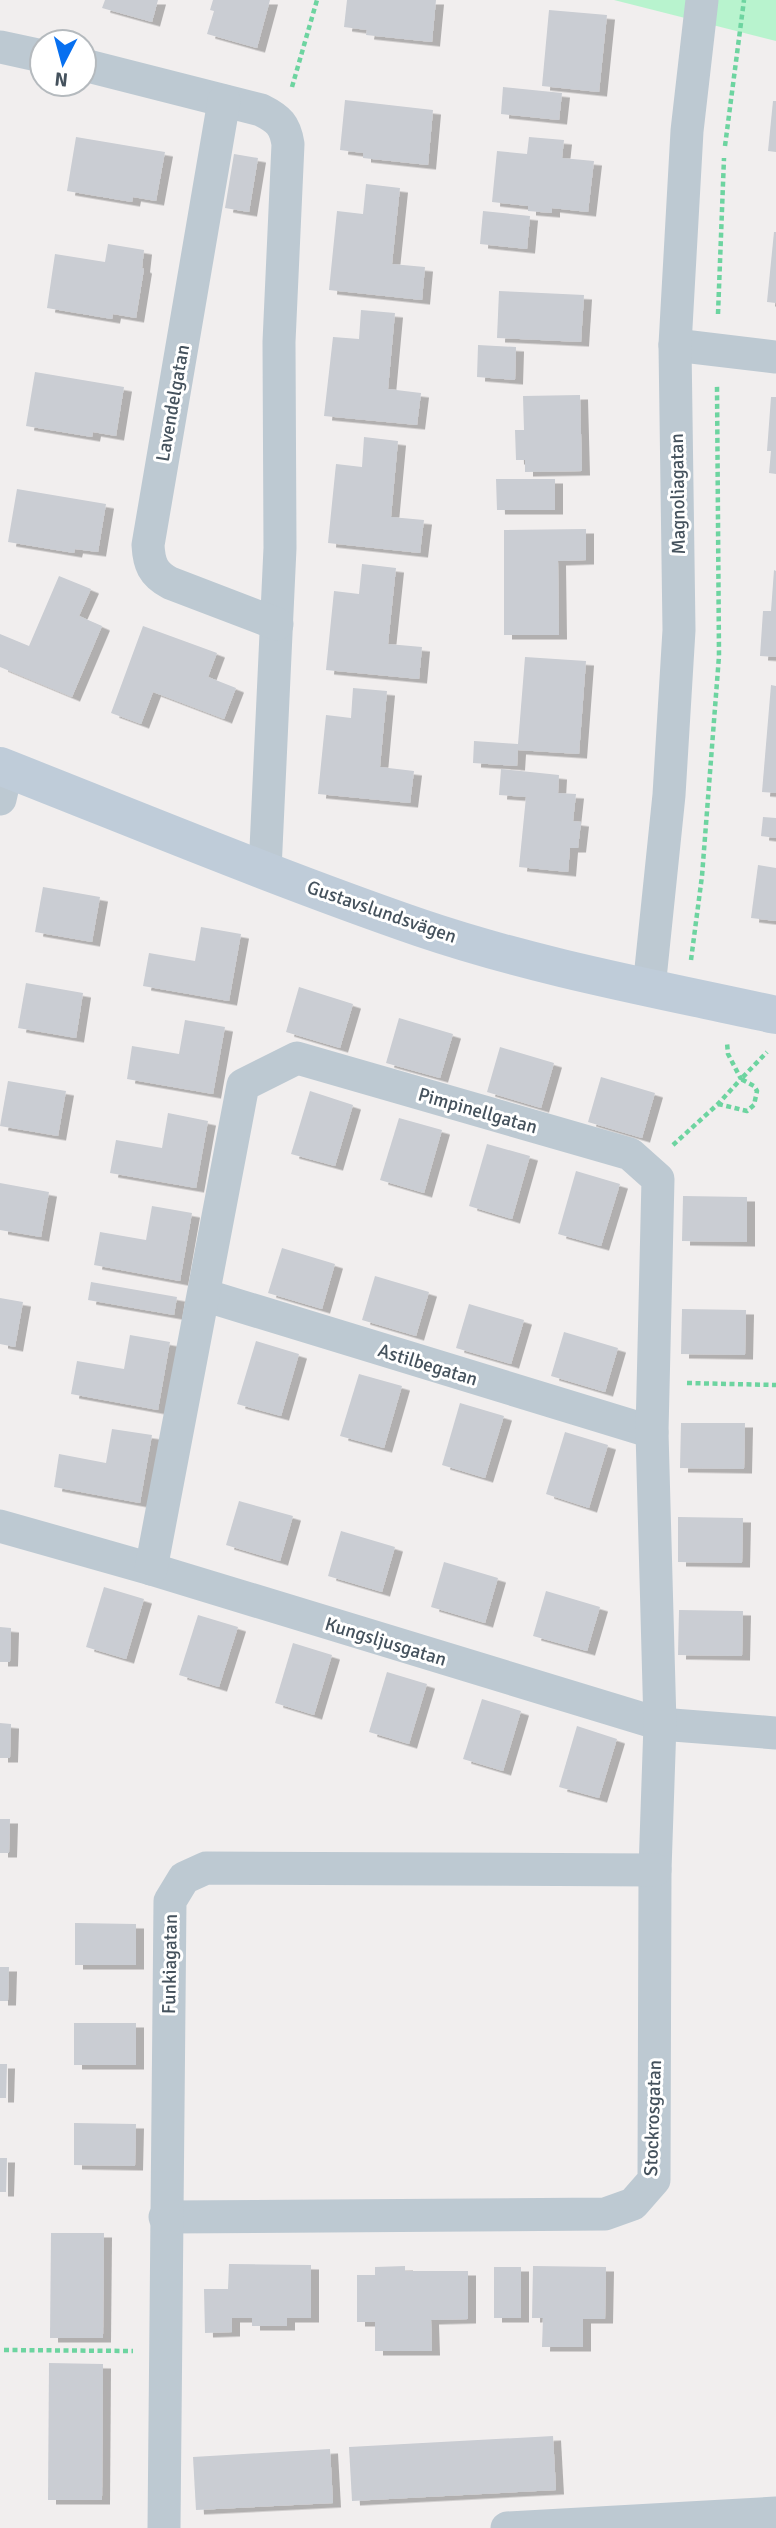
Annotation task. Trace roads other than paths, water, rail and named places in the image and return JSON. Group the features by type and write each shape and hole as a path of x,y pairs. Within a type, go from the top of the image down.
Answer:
{"street":[{"name":"Magnoliagatan","path":"649,988 669,795 678,630 675,345 687,131 702,0"},
{"path":"0,47 28,52"},
{"path":"98,69 261,110 282,122 288,144 279,342 280,548 265,870"},
{"name":"Lavendelgatan","path":"224,101 148,545 148,558 159,577 170,583 277,624"},
{"path":"675,345 776,357"},
{"name":"Gustavslundsvägen","path":"2,778 422,928 542,963 776,1015"},
{"name":"Pimpinellgatan","path":"151,1569 243,1085 297,1058 630,1154 658,1179 652,1432"},
{"name":"Astilbegatan","path":"204,1296 652,1432"},
{"path":"652,1432 660,1724"},
{"name":"Kungsljusgatan","path":"0,1526 151,1569 660,1724 776,1734"},
{"name":"Stockrosgatan","path":"165,2217 605,2214 633,2204 654,2180 655,1870 660,1724"},
{"name":"Funkiagatan","path":"164,2528 170,1901 184,1878 206,1868 655,1870"},
{"path":"507,2528 776,2513"}]}
